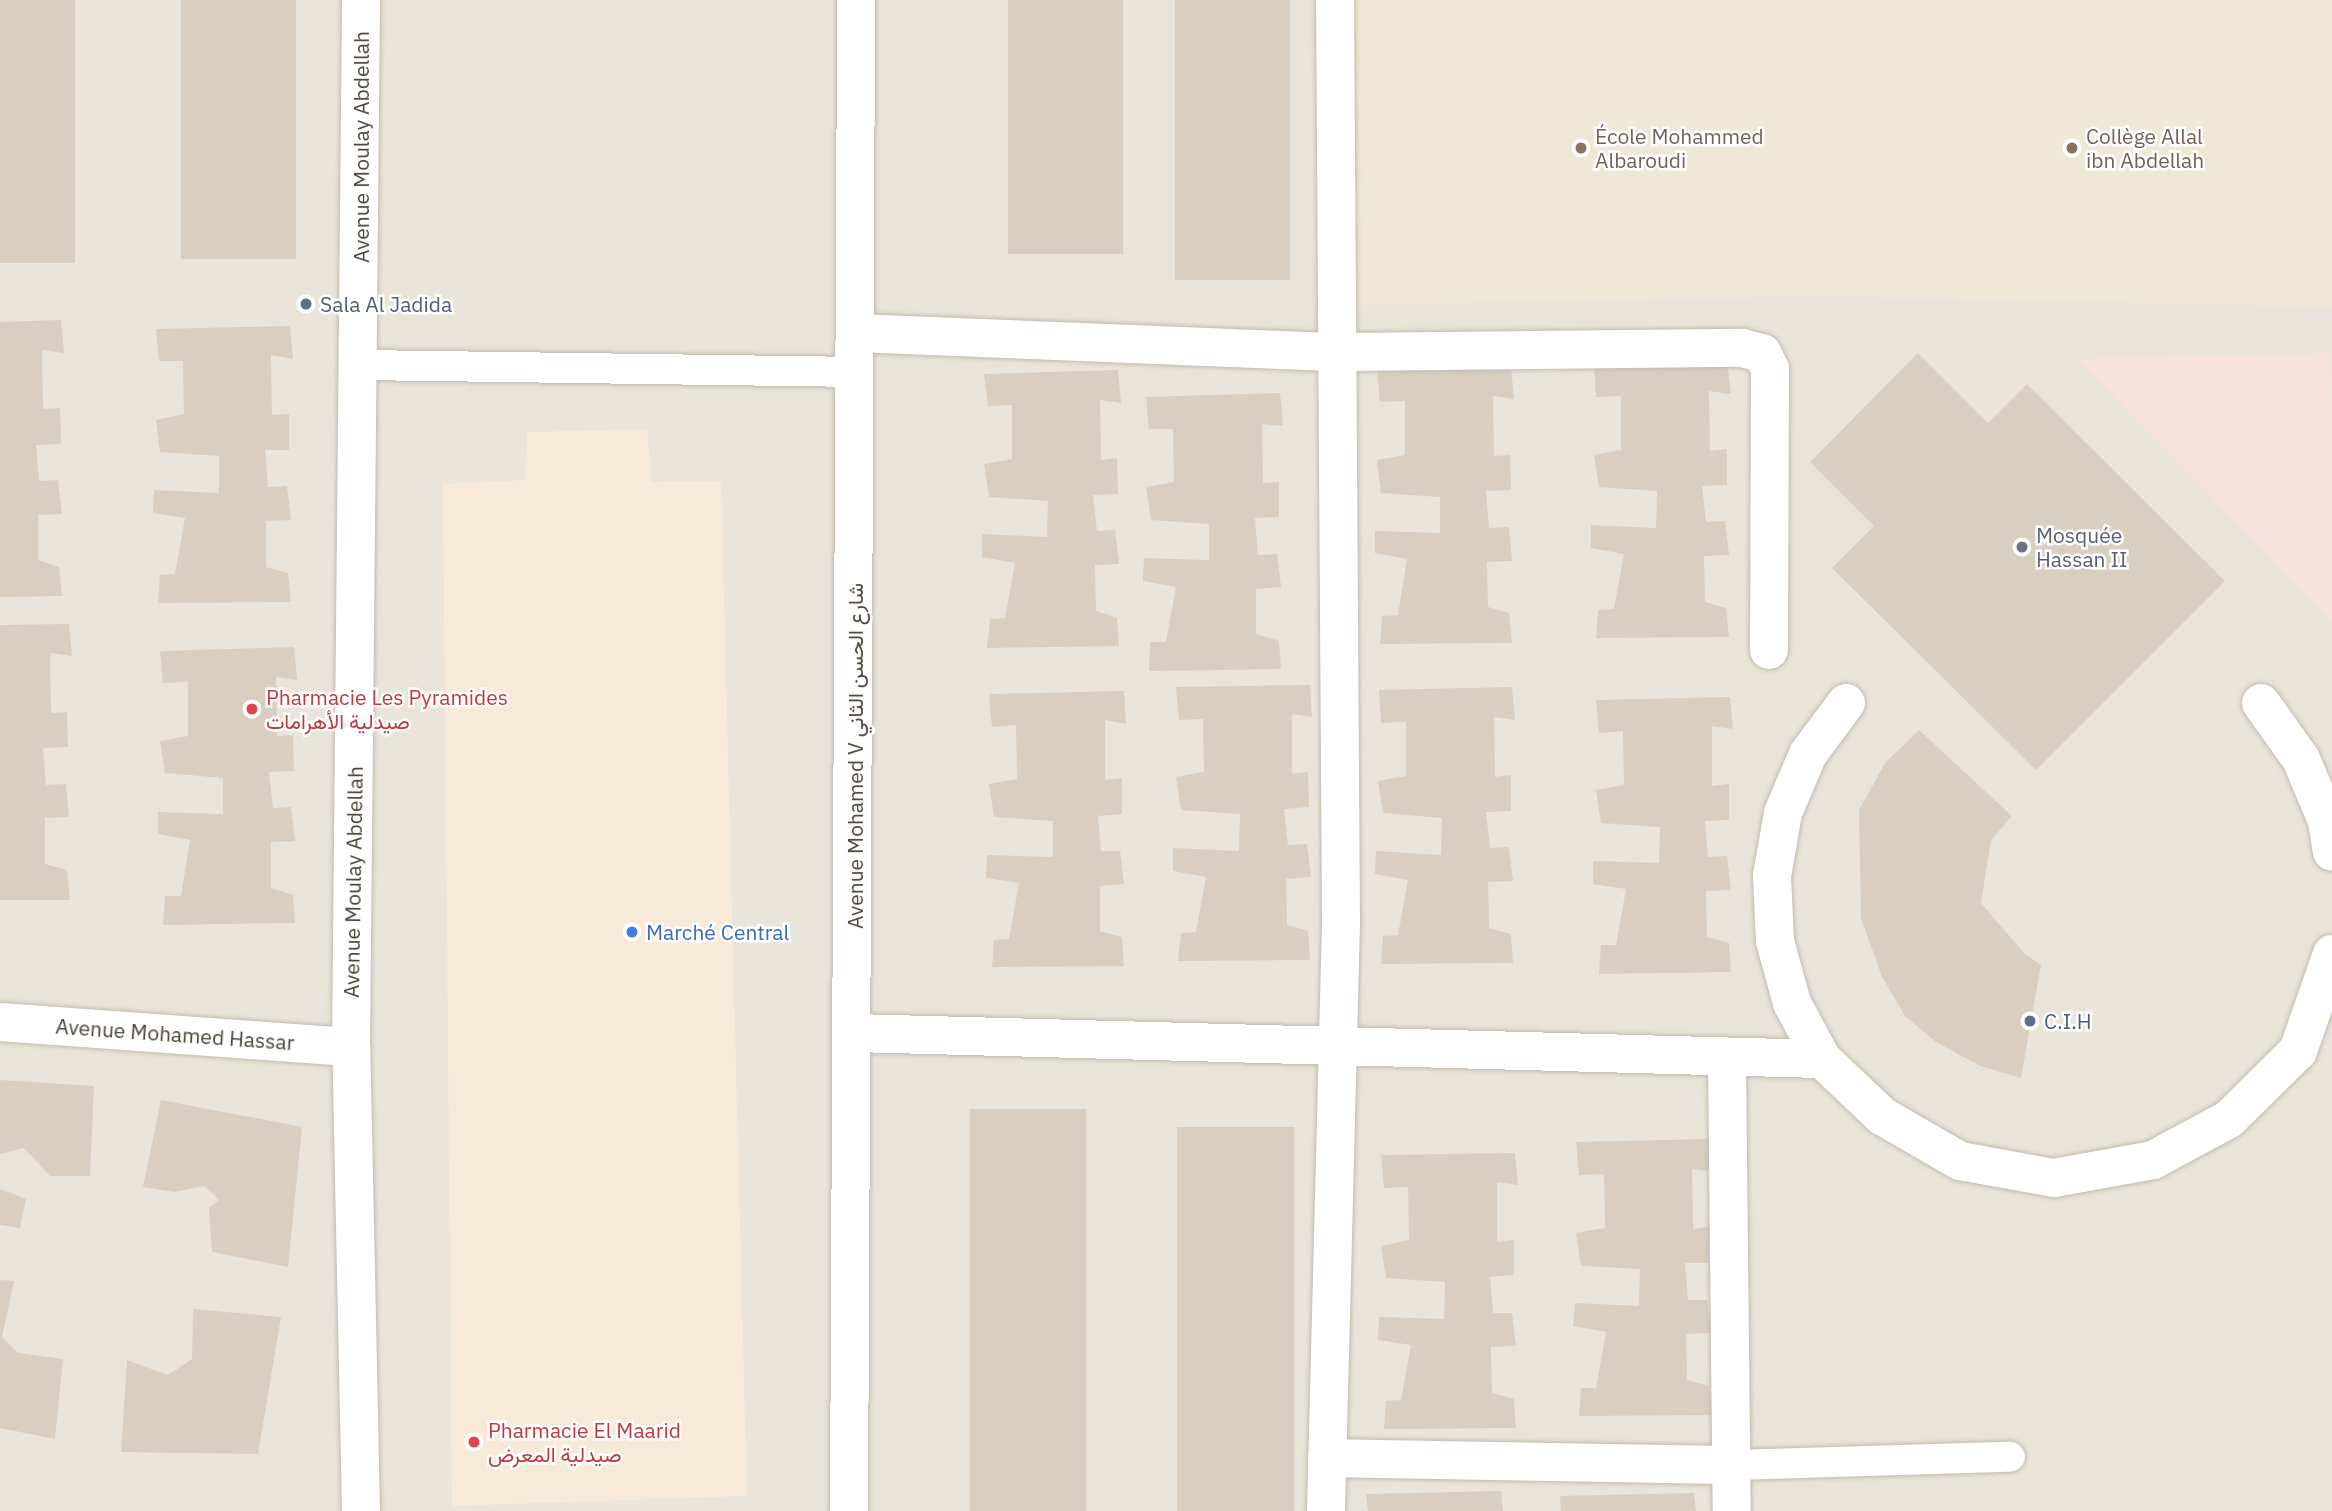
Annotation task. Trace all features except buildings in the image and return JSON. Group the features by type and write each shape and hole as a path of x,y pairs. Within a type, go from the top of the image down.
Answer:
{"street":[{"name":"Avenue Moulay Abdellah","path":"361,1511 351,1047 362,0"},
{"name":"Avenue Mohamed V شارع الحسن الثاني","path":"849,1511 854,1033 856,0"},
{"path":"1326,1511 1335,1047 1341,909 1335,0"},
{"path":"856,333 1338,352 1742,348 1762,353 1770,369 1769,650"},
{"path":"1846,703 1808,754 1783,813 1772,876 1774,941 1788,990 1822,1059 1882,1116 1960,1160 2054,1178 2153,1160 2229,1119 2315,1052 2332,954"},
{"path":"2260,703 2301,759 2327,821 2332,852"},
{"name":"Avenue Mohamed Hassar","path":"0,1022 351,1047"},
{"path":"854,1033 1727,1059 1822,1059"},
{"path":"1727,1059 1732,1511"},
{"path":"1327,1458 1733,1465"}],"lane":[{"path":"360,365 856,372"},
{"path":"1733,1465 2010,1457"}],"shaded area":[{"path":"0,0 2332,0 2332,1511 0,1511"},
{"path":"1352,0 2332,0 2332,307 1815,296 1349,305"},
{"path":"2330,353 2332,416 2332,621 2078,359"},
{"name":"Marché Central","path":"647,429 652,482 721,481 747,1496 452,1506 443,484 526,480 527,432"}],"place":[{"name":"École Mohammed Albaroudi","path":"1581,148"},
{"name":"Collège Allal ibn Abdellah","path":"2072,148"},
{"name":"Sala Al Jadida","path":"306,304"},
{"name":"Mosquée Hassan II","path":"2022,547"},
{"name":"Pharmacie Les Pyramides صيدلية الأهرامات","path":"252,709"},
{"name":"Marché Central","path":"632,932"},
{"name":"C.I.H","path":"2030,1021"},
{"name":"Pharmacie El Maarid صيدلية المعرض","path":"474,1442"}]}
